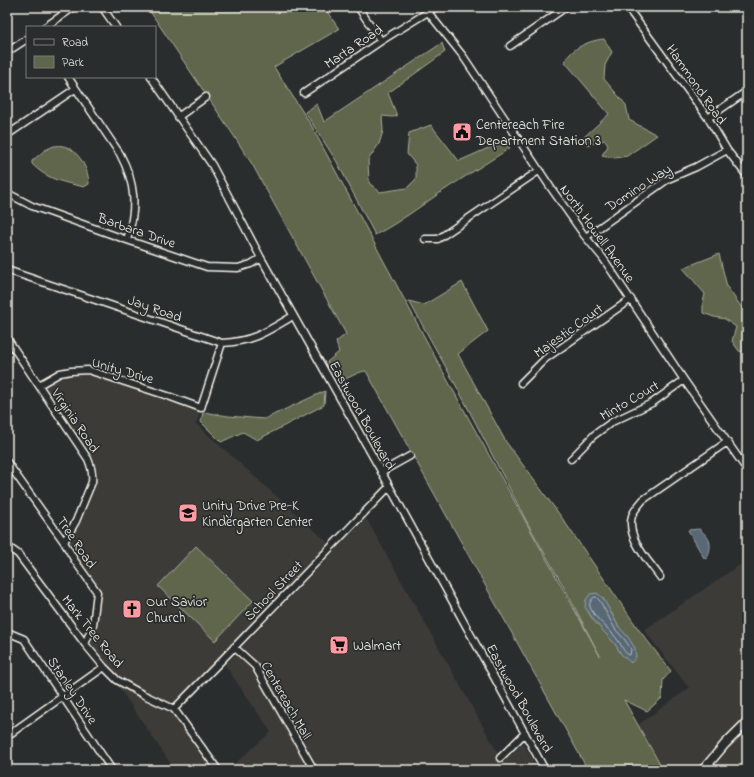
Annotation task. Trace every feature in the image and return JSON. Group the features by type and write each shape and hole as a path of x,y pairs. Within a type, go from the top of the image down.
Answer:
{"main road":[{"path":"703,770 726,743 747,722"}],"street":[{"path":"46,26 74,7"},
{"path":"102,7 115,26"},
{"path":"358,7 381,41"},
{"name":"Marta Road","path":"304,93 381,41 436,7"},
{"path":"510,46 566,7"},
{"name":"Hammond Road","path":"627,7 708,118 727,150 747,176"},
{"name":"North Howell Avenue","path":"428,12 462,56 551,188 603,258 684,380 747,470"},
{"path":"7,52 26,40"},
{"path":"69,78 126,165 132,185 134,204 133,218 127,240"},
{"name":"Eastwood Boulevard","path":"151,78 212,165 293,316 382,472 546,770"},
{"path":"7,135 76,89"},
{"path":"708,118 747,91"},
{"path":"178,117 206,97"},
{"name":"Domino Way","path":"586,237 668,179 696,167 727,150"},
{"path":"424,239 438,238 540,170"},
{"name":"Barbara Drive","path":"7,194 23,202 127,240 213,268 238,268 251,264 261,258"},
{"name":"Jay Road","path":"7,270 222,343 240,342 255,338 293,316"},
{"name":"Majestic Court","path":"521,383 544,360 631,300"},
{"name":"Virginia Road","path":"7,338 91,465 93,477 92,482 76,521 64,542"},
{"name":"Unity Drive","path":"39,385 60,373 71,370 88,370 201,408 222,343"},
{"name":"Minto Court","path":"571,459 594,435 612,422 652,403 684,380"},
{"path":"660,577 634,541 632,517 635,510 643,500 727,442"},
{"path":"382,472 410,456"},
{"name":"Tree Road","path":"7,462 64,542 75,561 97,592 93,625 85,644"},
{"name":"School Street","path":"174,708 389,487"},
{"name":"Mark Tree Road","path":"7,546 18,554 85,644 117,680 142,694 174,708"},
{"name":"Stanley Drive","path":"7,632 24,639 112,770"},
{"name":"Centereach Mall","path":"234,647 255,666 314,770"},
{"path":"7,736 104,667"},
{"path":"174,708 218,770"},
{"path":"500,758 525,733"}],"shaded area":[{"name":"Unity Drive Pre-K Kindergarten Center","path":"88,370 201,408 196,424 332,546 174,708 218,770 175,770 118,686 122,683 85,644 93,625 97,592 64,542 92,482 91,465 39,385 54,376"},
{"path":"366,518 503,762 523,743 538,770 233,770 231,767 271,732 225,665"},
{"path":"747,560 747,770 663,770 638,725 689,688 644,630"}],"green space":[{"path":"147,7 324,7 339,29 274,67 311,125 448,381 600,656 565,589 528,524 459,391 409,301 424,305 462,282 488,331 458,354 506,442 562,518 639,630 671,671 663,680 662,698 647,711 624,700 663,770 588,770 366,371 339,382 327,362 339,352 336,342 346,334 252,164","holes":["586,600 611,612 622,632 621,654 615,644 592,618"]},
{"path":"604,39 612,52 605,65 604,79 626,105 629,120 657,135 627,156 615,158 602,155 608,146 605,140 587,145 583,138 609,114 565,62 571,53 576,49 587,43"},
{"path":"442,43 445,52 388,93 397,116 382,116 383,131 379,144 368,160 369,183 380,192 407,188 416,179 416,165 407,154 409,133 431,125 459,161 502,142 510,148 396,223 375,235 337,162 305,112 317,104 324,122"},
{"path":"54,146 62,146 74,151 85,167 89,184 84,187 56,180 44,174 32,164 32,161 45,150"},
{"path":"719,254 727,287 747,315 747,353 739,351 732,341 736,327 725,319 703,313 705,294 683,268"},
{"path":"325,391 324,405 257,440 243,432 221,442 201,422 203,412 264,419"},
{"path":"196,546 253,601 215,641 158,586"}],"water":[{"path":"699,529 710,542 710,550 707,559 704,558 688,530"},
{"path":"597,593 603,598 619,627 635,648 636,657 631,663 621,654 615,644 595,622 585,607 586,600 590,594"}],"place":[{"name":"Centereach Fire Department Station 3","path":"462,132"},
{"name":"Unity Drive Pre-K Kindergarten Center","path":"188,513"},
{"name":"Our Savior Church","path":"132,609"},
{"name":"Walmart","path":"339,645"}]}
